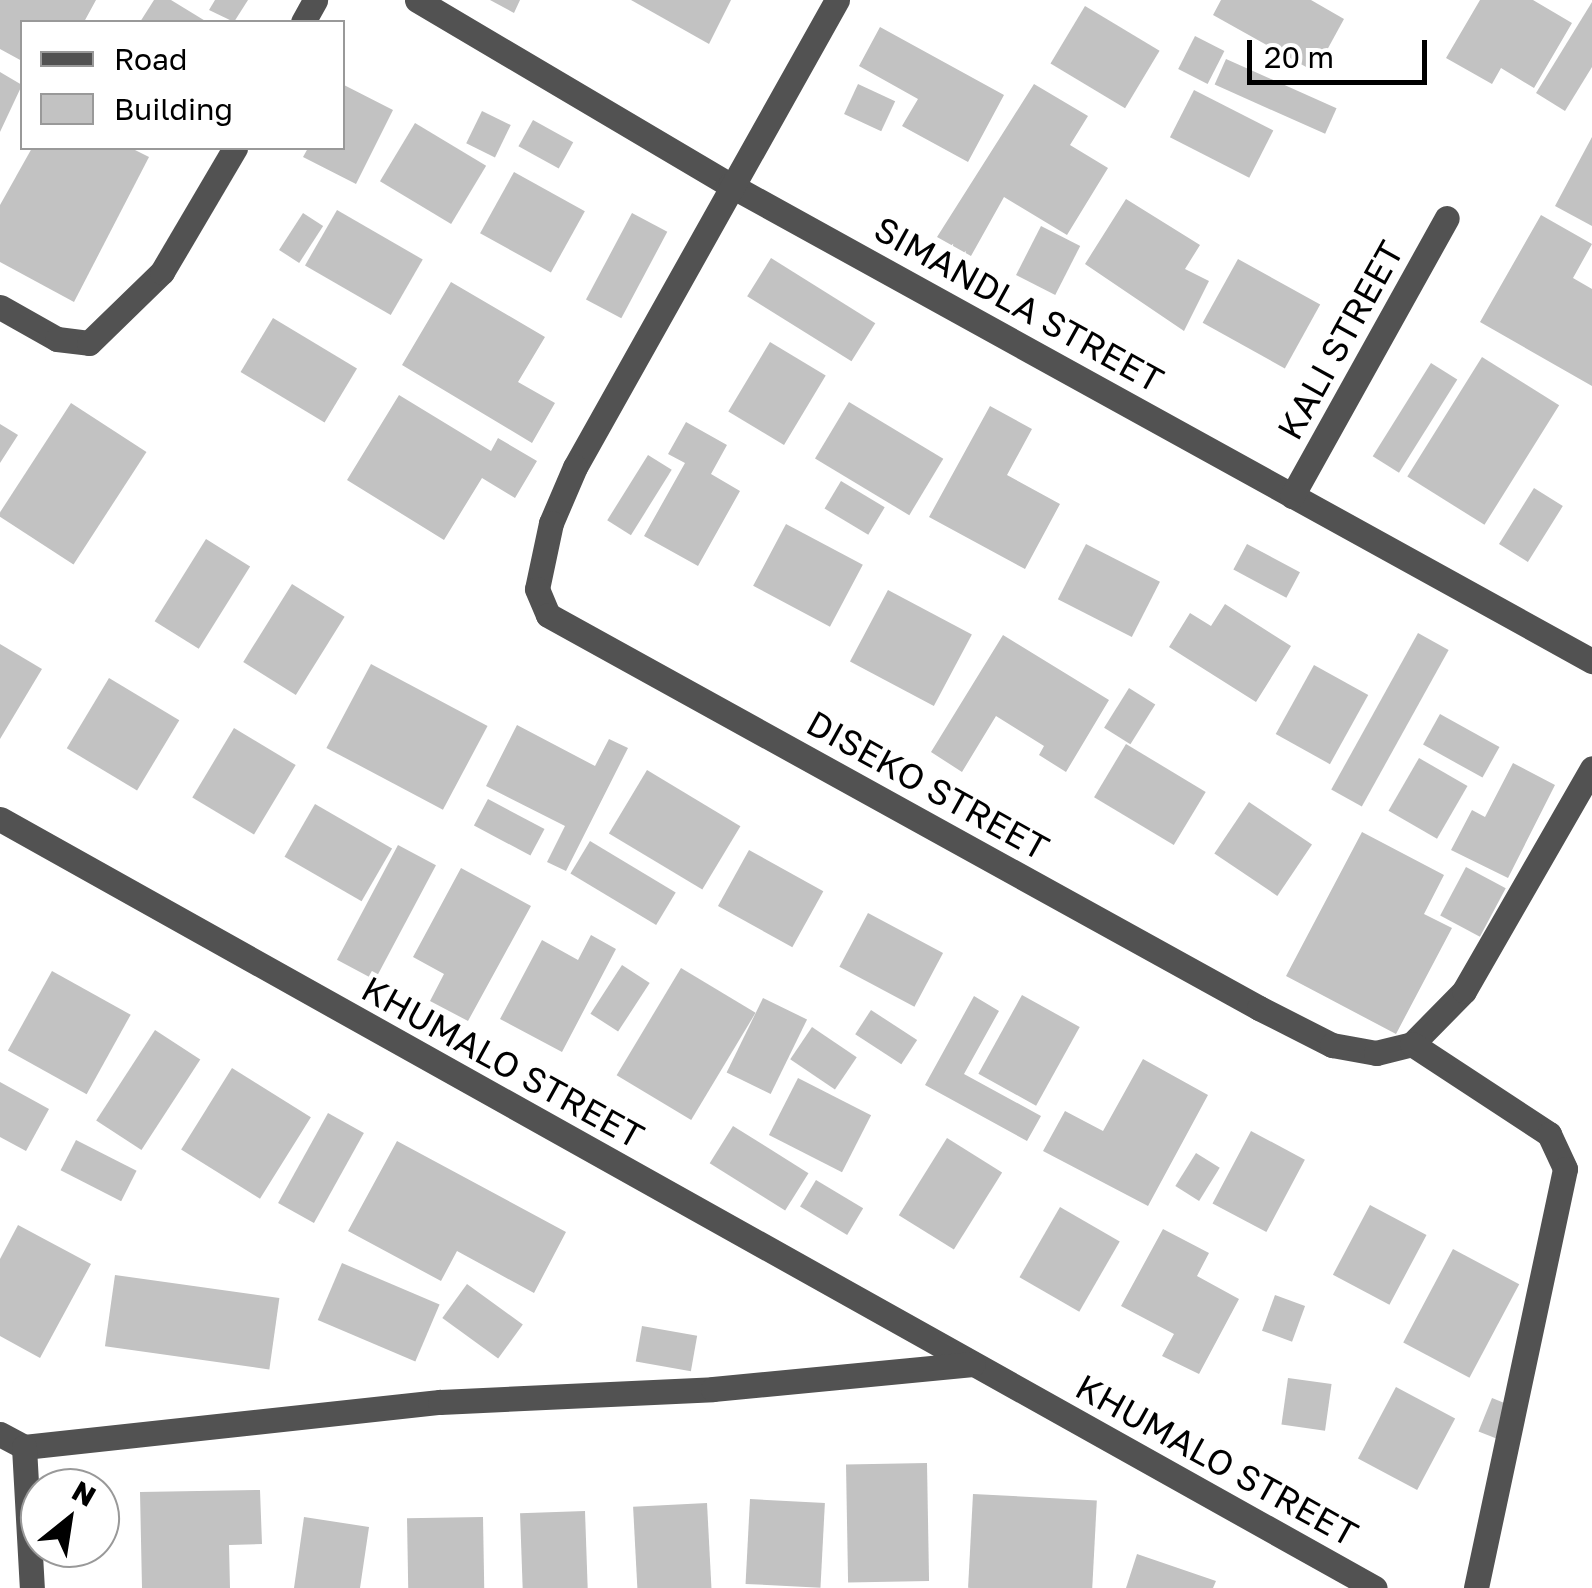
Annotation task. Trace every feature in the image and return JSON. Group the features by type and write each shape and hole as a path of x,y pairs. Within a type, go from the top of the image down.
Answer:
{"street":[{"name":"SIMANDLA STREET","path":"417,0 730,185 1592,661"},
{"name":"DISEKO STREET","path":"837,0 574,467 551,522 537,589 548,615 1332,1046 1376,1053 1412,1044"},
{"path":"0,307 57,339 89,343 162,272 234,150"},
{"name":"KALI STREET","path":"1292,496 1447,218"},
{"path":"1476,1588 1566,1169 1549,1134 1412,1044 1464,991 1592,768"},
{"name":"KHUMALO STREET","path":"0,819 1375,1588"},
{"path":"0,1434 24,1447 440,1402 713,1388 973,1364"},
{"path":"24,1447 32,1588"}],"building":[{"path":"0,0 96,0 85,20 20,20 20,60 0,49"},
{"path":"154,0 171,0 204,20 141,20"},
{"path":"215,0 248,0 235,20 209,10"},
{"path":"490,0 520,0 514,13"},
{"path":"631,0 731,0 709,44"},
{"path":"1221,0 1311,0 1344,19 1315,72 1213,15"},
{"path":"1480,0 1533,0 1572,23 1534,88 1501,68 1492,84 1446,58"},
{"path":"1592,2 1592,67 1565,111 1536,93"},
{"path":"1085,6 1160,51 1125,108 1050,63"},
{"path":"880,27 1004,95 968,162 902,126 918,99 859,66"},
{"path":"1195,36 1224,51 1208,84 1178,69"},
{"path":"1226,59 1337,108 1325,134 1215,85"},
{"path":"0,72 20,84 20,89 0,132"},
{"path":"858,84 895,101 881,131 844,114"},
{"path":"1034,84 1088,116 1070,145 1108,168 1067,235 1004,197 971,256 937,237"},
{"path":"345,86 393,110 356,184 303,157 307,150 345,150"},
{"path":"1194,90 1273,130 1249,178 1170,137"},
{"path":"482,111 511,125 495,157 466,143"},
{"path":"533,120 573,142 559,169 518,146"},
{"path":"415,123 486,166 451,224 380,181"},
{"path":"1592,137 1592,226 1555,206"},
{"path":"31,150 135,150 149,157 74,302 0,262 0,205"},
{"path":"514,172 585,211 551,272 480,233"},
{"path":"1126,199 1200,245 1185,269 1209,281 1184,331 1085,264"},
{"path":"337,210 423,260 391,315 305,265"},
{"path":"303,213 323,226 299,263 279,250"},
{"path":"632,213 667,232 621,318 586,300"},
{"path":"1541,215 1592,244 1573,278 1592,289 1592,386 1480,322"},
{"path":"1041,226 1080,246 1055,295 1016,275"},
{"path":"771,258 875,323 851,361 747,296"},
{"path":"1238,259 1320,305 1285,368 1203,323"},
{"path":"451,282 545,337 518,382 555,403 532,443 402,365"},
{"path":"273,318 357,368 325,422 241,372"},
{"path":"770,342 826,375 784,445 728,411"},
{"path":"1482,357 1559,405 1484,525 1407,477"},
{"path":"1431,363 1457,379 1399,473 1373,456"},
{"path":"399,395 491,451 498,438 537,461 515,498 482,478 444,540 347,480"},
{"path":"849,402 943,459 909,515 815,459"},
{"path":"71,403 146,452 73,564 0,517"},
{"path":"990,406 1032,429 1007,475 1060,504 1025,569 929,517"},
{"path":"686,422 727,445 711,474 740,491 698,566 644,536 685,463 668,454"},
{"path":"0,424 18,435 0,463"},
{"path":"648,455 672,470 631,535 607,520"},
{"path":"841,481 885,507 868,535 825,508"},
{"path":"1534,488 1563,506 1528,562 1499,544"},
{"path":"786,524 863,565 830,627 753,586"},
{"path":"206,539 250,567 199,649 155,621"},
{"path":"1086,544 1160,582 1132,637 1058,599"},
{"path":"1247,544 1300,572 1286,598 1233,570"},
{"path":"292,584 345,617 296,695 243,662"},
{"path":"888,590 972,635 934,706 850,662"},
{"path":"1225,604 1291,646 1256,702 1169,647 1190,613 1211,626"},
{"path":"1418,633 1449,650 1362,807 1331,790"},
{"path":"1003,635 1109,700 1066,772 1039,755 1044,746 996,716 962,772 931,752"},
{"path":"0,644 42,669 0,739"},
{"path":"371,664 488,726 443,810 326,748"},
{"path":"1314,665 1368,695 1330,764 1276,734"},
{"path":"109,678 179,720 137,791 67,748"},
{"path":"1129,688 1155,704 1130,744 1104,728"},
{"path":"1440,714 1499,747 1483,778 1423,745"},
{"path":"517,725 595,766 609,739 628,748 566,871 547,862 565,826 486,786"},
{"path":"234,728 296,765 254,835 192,797"},
{"path":"1126,744 1206,792 1174,845 1094,797"},
{"path":"1419,758 1467,786 1437,839 1388,811"},
{"path":"1513,763 1555,785 1508,878 1451,850 1472,810 1485,817"},
{"path":"647,770 740,826 702,890 609,833"},
{"path":"488,799 545,829 530,856 474,825"},
{"path":"1249,802 1312,844 1277,896 1214,853"},
{"path":"315,804 392,848 362,901 284,857"},
{"path":"1362,832 1444,875 1424,914 1452,928 1396,1034 1286,976"},
{"path":"590,841 676,893 656,925 570,874"},
{"path":"398,845 436,865 375,980 337,960"},
{"path":"749,850 823,891 792,947 718,906"},
{"path":"1466,867 1506,888 1480,937 1440,916"},
{"path":"461,868 531,906 468,1021 430,1001 444,974 413,957"},
{"path":"868,913 943,953 914,1007 839,967"},
{"path":"591,935 616,949 562,1052 500,1019 542,940 578,960"},
{"path":"622,965 650,983 618,1032 590,1014"},
{"path":"681,968 756,1013 691,1120 617,1075"},
{"path":"52,971 131,1015 87,1094 8,1051"},
{"path":"1022,995 1080,1027 1036,1106 978,1074"},
{"path":"974,996 999,1011 964,1074 1041,1116 1027,1141 925,1085"},
{"path":"763,998 807,1019 771,1094 727,1073"},
{"path":"871,1010 917,1040 901,1064 855,1034"},
{"path":"812,1027 857,1057 835,1090 790,1059"},
{"path":"155,1030 200,1059 141,1150 96,1121"},
{"path":"1143,1059 1208,1095 1148,1206 1043,1151 1065,1111 1103,1131"},
{"path":"232,1068 311,1117 260,1199 181,1149"},
{"path":"798,1078 871,1115 842,1172 769,1135"},
{"path":"0,1082 49,1109 26,1151 0,1137"},
{"path":"328,1113 364,1133 314,1223 278,1203"},
{"path":"733,1126 808,1173 785,1210 710,1163"},
{"path":"1251,1131 1305,1160 1266,1232 1213,1203"},
{"path":"947,1138 1002,1172 954,1250 899,1215"},
{"path":"76,1140 137,1171 121,1201 61,1170"},
{"path":"397,1141 566,1232 534,1293 457,1251 441,1281 348,1231"},
{"path":"1196,1153 1220,1168 1199,1201 1175,1186"},
{"path":"816,1180 863,1208 847,1235 800,1207"},
{"path":"1370,1205 1427,1235 1389,1305 1333,1275"},
{"path":"1060,1207 1120,1242 1079,1312 1020,1277"},
{"path":"18,1225 91,1264 40,1358 0,1336 0,1259"},
{"path":"1163,1229 1209,1253 1197,1276 1239,1299 1199,1374 1162,1356 1174,1334 1121,1306"},
{"path":"1453,1249 1519,1284 1469,1378 1403,1343"},
{"path":"342,1263 440,1304 415,1361 318,1320"},
{"path":"115,1275 279,1298 269,1369 105,1346"},
{"path":"467,1284 523,1325 498,1359 442,1318"},
{"path":"1275,1295 1305,1306 1292,1342 1262,1331"},
{"path":"642,1326 697,1336 691,1371 636,1361"},
{"path":"1288,1378 1332,1384 1325,1431 1281,1425"},
{"path":"1396,1387 1455,1418 1417,1490 1358,1459"},
{"path":"1492,1398 1512,1406 1499,1440 1479,1431"},
{"path":"927,1463 929,1581 848,1582 846,1464"},
{"path":"260,1490 262,1544 229,1545 230,1588 142,1588 140,1492"},
{"path":"973,1494 1097,1500 1092,1588 968,1588"},
{"path":"750,1499 825,1503 820,1588 746,1584"},
{"path":"707,1503 711,1588 637,1588 633,1507"},
{"path":"585,1511 588,1588 523,1588 520,1513"},
{"path":"304,1517 369,1527 360,1588 294,1588"},
{"path":"483,1517 484,1588 408,1588 407,1518"},
{"path":"1137,1554 1216,1581 1213,1588 1126,1588"}]}
